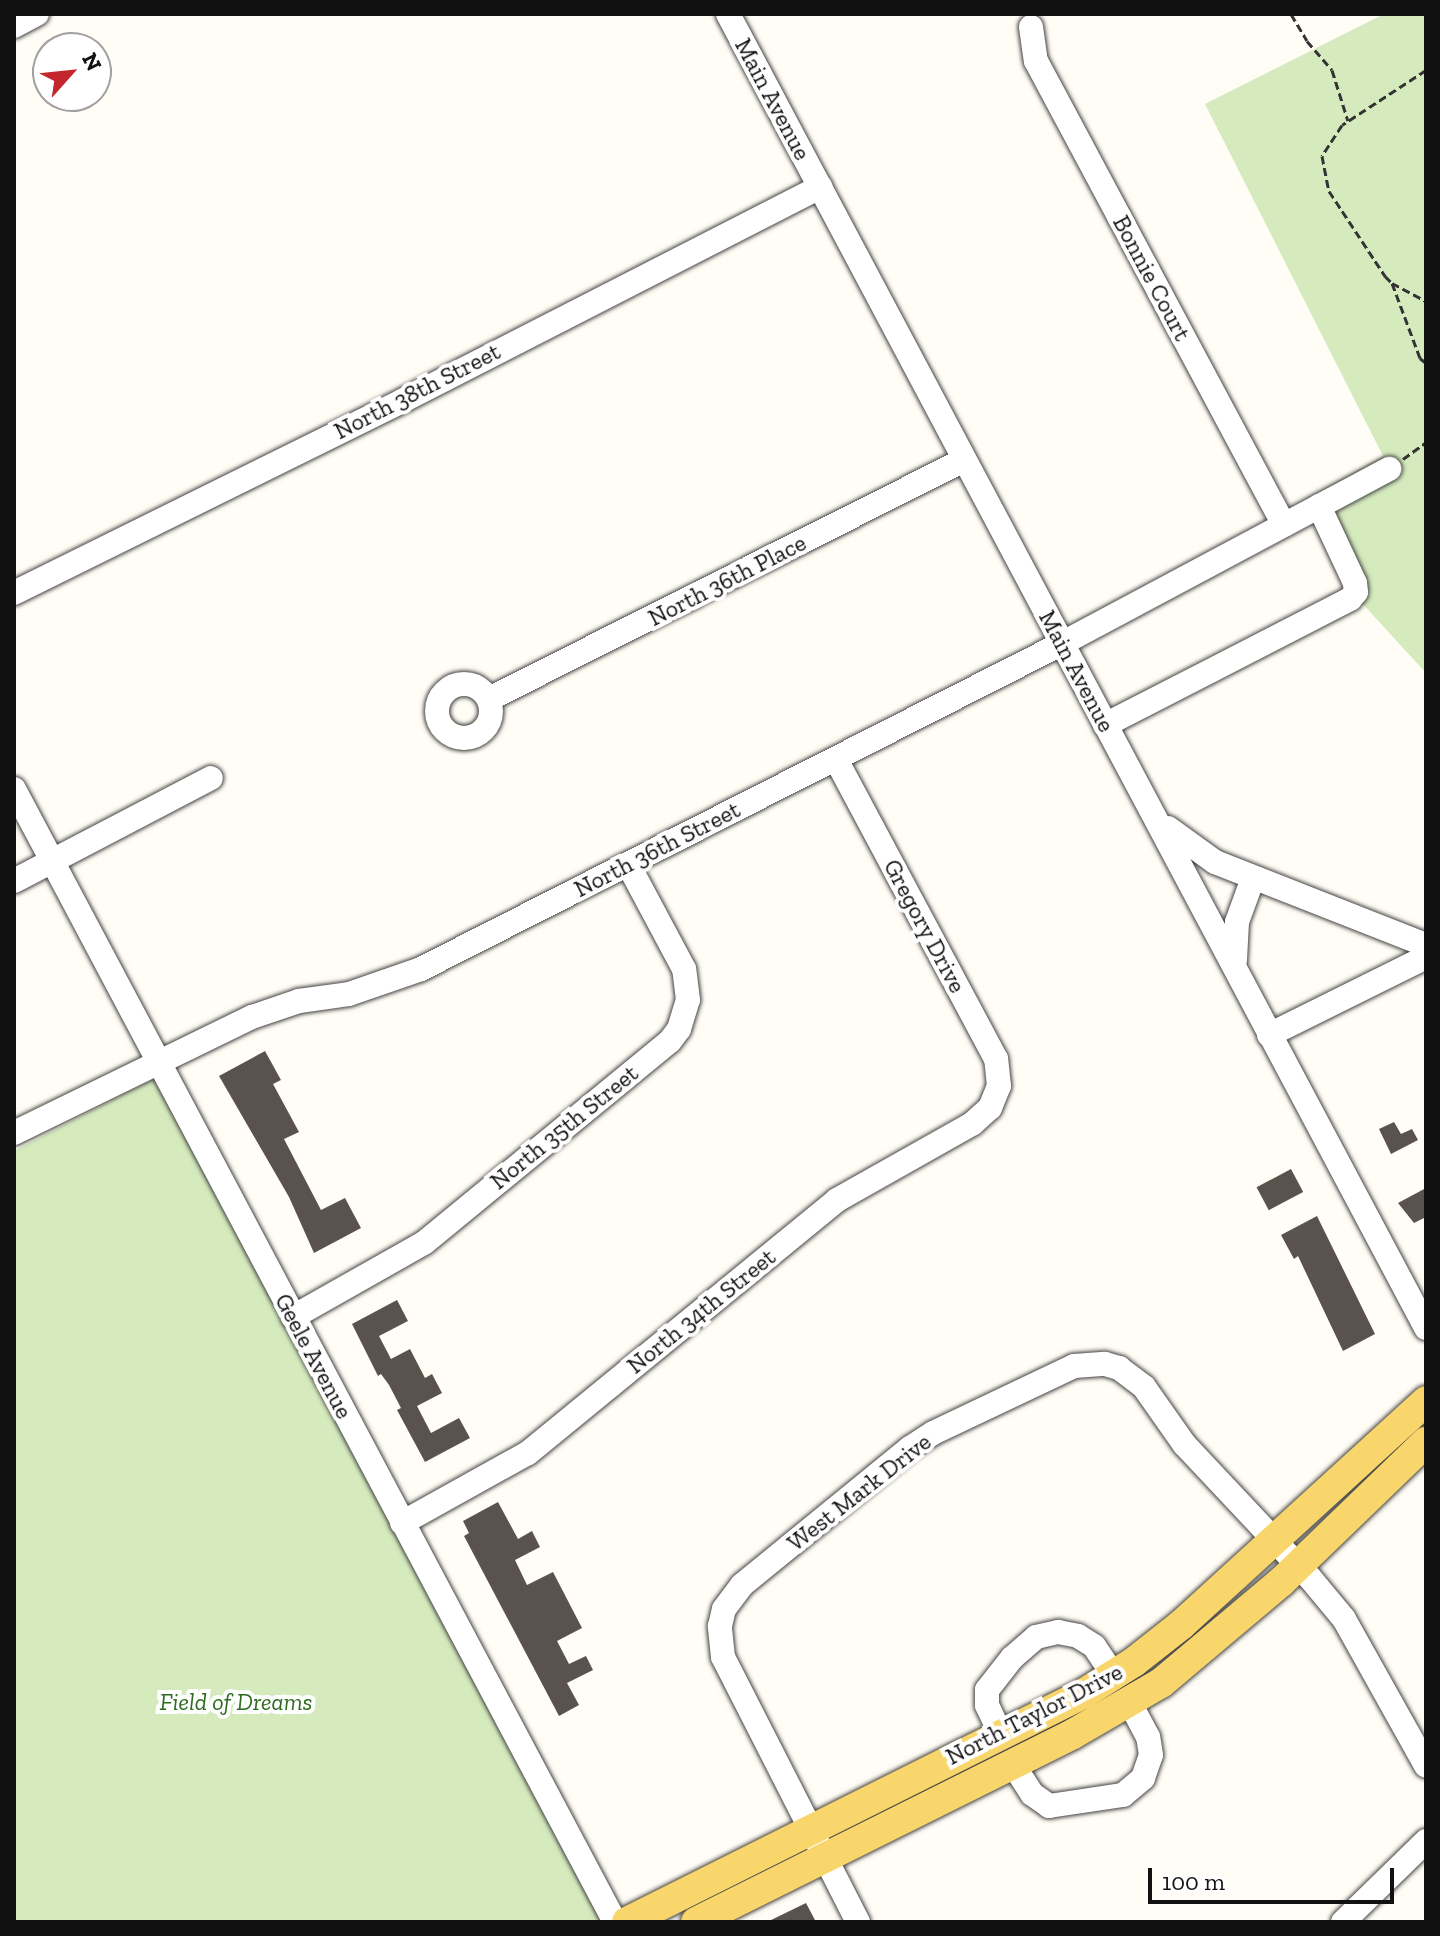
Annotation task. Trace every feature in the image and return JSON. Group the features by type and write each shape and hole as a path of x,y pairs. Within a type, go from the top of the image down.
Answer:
{"main road":[{"name":"North Taylor Drive","path":"627,1922 1083,1694 1181,1625 1426,1401"},
{"name":"North Taylor Drive","path":"696,1922 1130,1703 1198,1655 1298,1565 1426,1442"}],"street":[{"path":"14,26 37,14"},
{"name":"Main Avenue","path":"728,14 1426,1328"},
{"name":"Bonnie Court","path":"1031,27 1036,61 1284,525"},
{"name":"North 38th Street","path":"14,593 402,401 820,187"},
{"name":"North 36th Place","path":"489,699 964,460"},
{"name":"North 36th Street","path":"14,1133 252,1017 299,1001 349,994 421,969 1063,643 1389,469"},
{"path":"1105,725 1350,599 1356,592 1355,583 1319,506"},
{"name":"Gregory Drive","path":"836,759 996,1059 1000,1072 996,1096"},
{"path":"14,881 211,778"},
{"name":"Geele Avenue","path":"14,789 615,1922"},
{"path":"1156,816 1193,849 1422,953"},
{"name":"North 35th Street","path":"293,1317 424,1243 670,1041 679,1029 688,1000 684,969 628,864"},
{"path":"1236,966 1234,939 1237,922 1253,878"},
{"path":"1269,1035 1422,953"},
{"name":"North 34th Street","path":"402,1523 528,1453 837,1200 972,1124 990,1108 996,1096"},
{"name":"West Mark Drive","path":"858,1922 723,1657 720,1626 724,1609 742,1585 933,1433 1074,1366 1105,1364 1119,1368 1144,1387 1184,1444 1298,1565 1344,1619 1426,1766"},
{"path":"1000,1733 987,1705 987,1690 1012,1658 1036,1637 1058,1632 1078,1636 1094,1646 1113,1674"},
{"path":"1012,1763 1032,1794 1049,1806 1123,1795 1143,1778 1151,1755 1148,1737 1130,1703"},
{"path":"1343,1922 1426,1841"}],"path":[{"path":"1291,14 1307,41 1332,70 1348,121"},
{"path":"1426,70 1348,121 1333,137 1322,156 1329,191 1347,222 1392,283 1420,358 1426,363"},
{"path":"1392,283 1426,301"},
{"path":"1389,469 1426,442"}],"green space":[{"path":"1384,14 1426,14 1426,673 1360,601 1371,594 1320,491 1383,456 1205,104"},
{"name":"Field of Dreams","path":"155,1078 601,1922 14,1922 14,1151"}],"building":[{"path":"265,1051 281,1080 273,1084 299,1132 284,1139 321,1210 345,1198 361,1228 314,1253 289,1197 219,1076"},
{"path":"1394,1122 1401,1134 1412,1129 1418,1140 1391,1154 1379,1129"},
{"path":"1291,1169 1303,1192 1269,1210 1257,1187"},
{"path":"1426,1188 1426,1217 1414,1223 1398,1203"},
{"path":"1317,1216 1375,1334 1343,1351 1298,1256 1294,1259 1281,1235"},
{"path":"397,1300 408,1321 379,1336 391,1359 410,1349 425,1378 432,1374 442,1393 417,1406 431,1433 459,1418 470,1438 425,1462 397,1410 401,1408 389,1385 381,1374 378,1376 352,1324"},
{"path":"498,1502 518,1539 532,1531 540,1547 515,1560 527,1585 553,1572 582,1628 557,1641 569,1664 586,1656 593,1670 567,1683 579,1705 559,1716 464,1536 469,1533 463,1521"},
{"path":"806,1903 816,1922 767,1922"}]}
